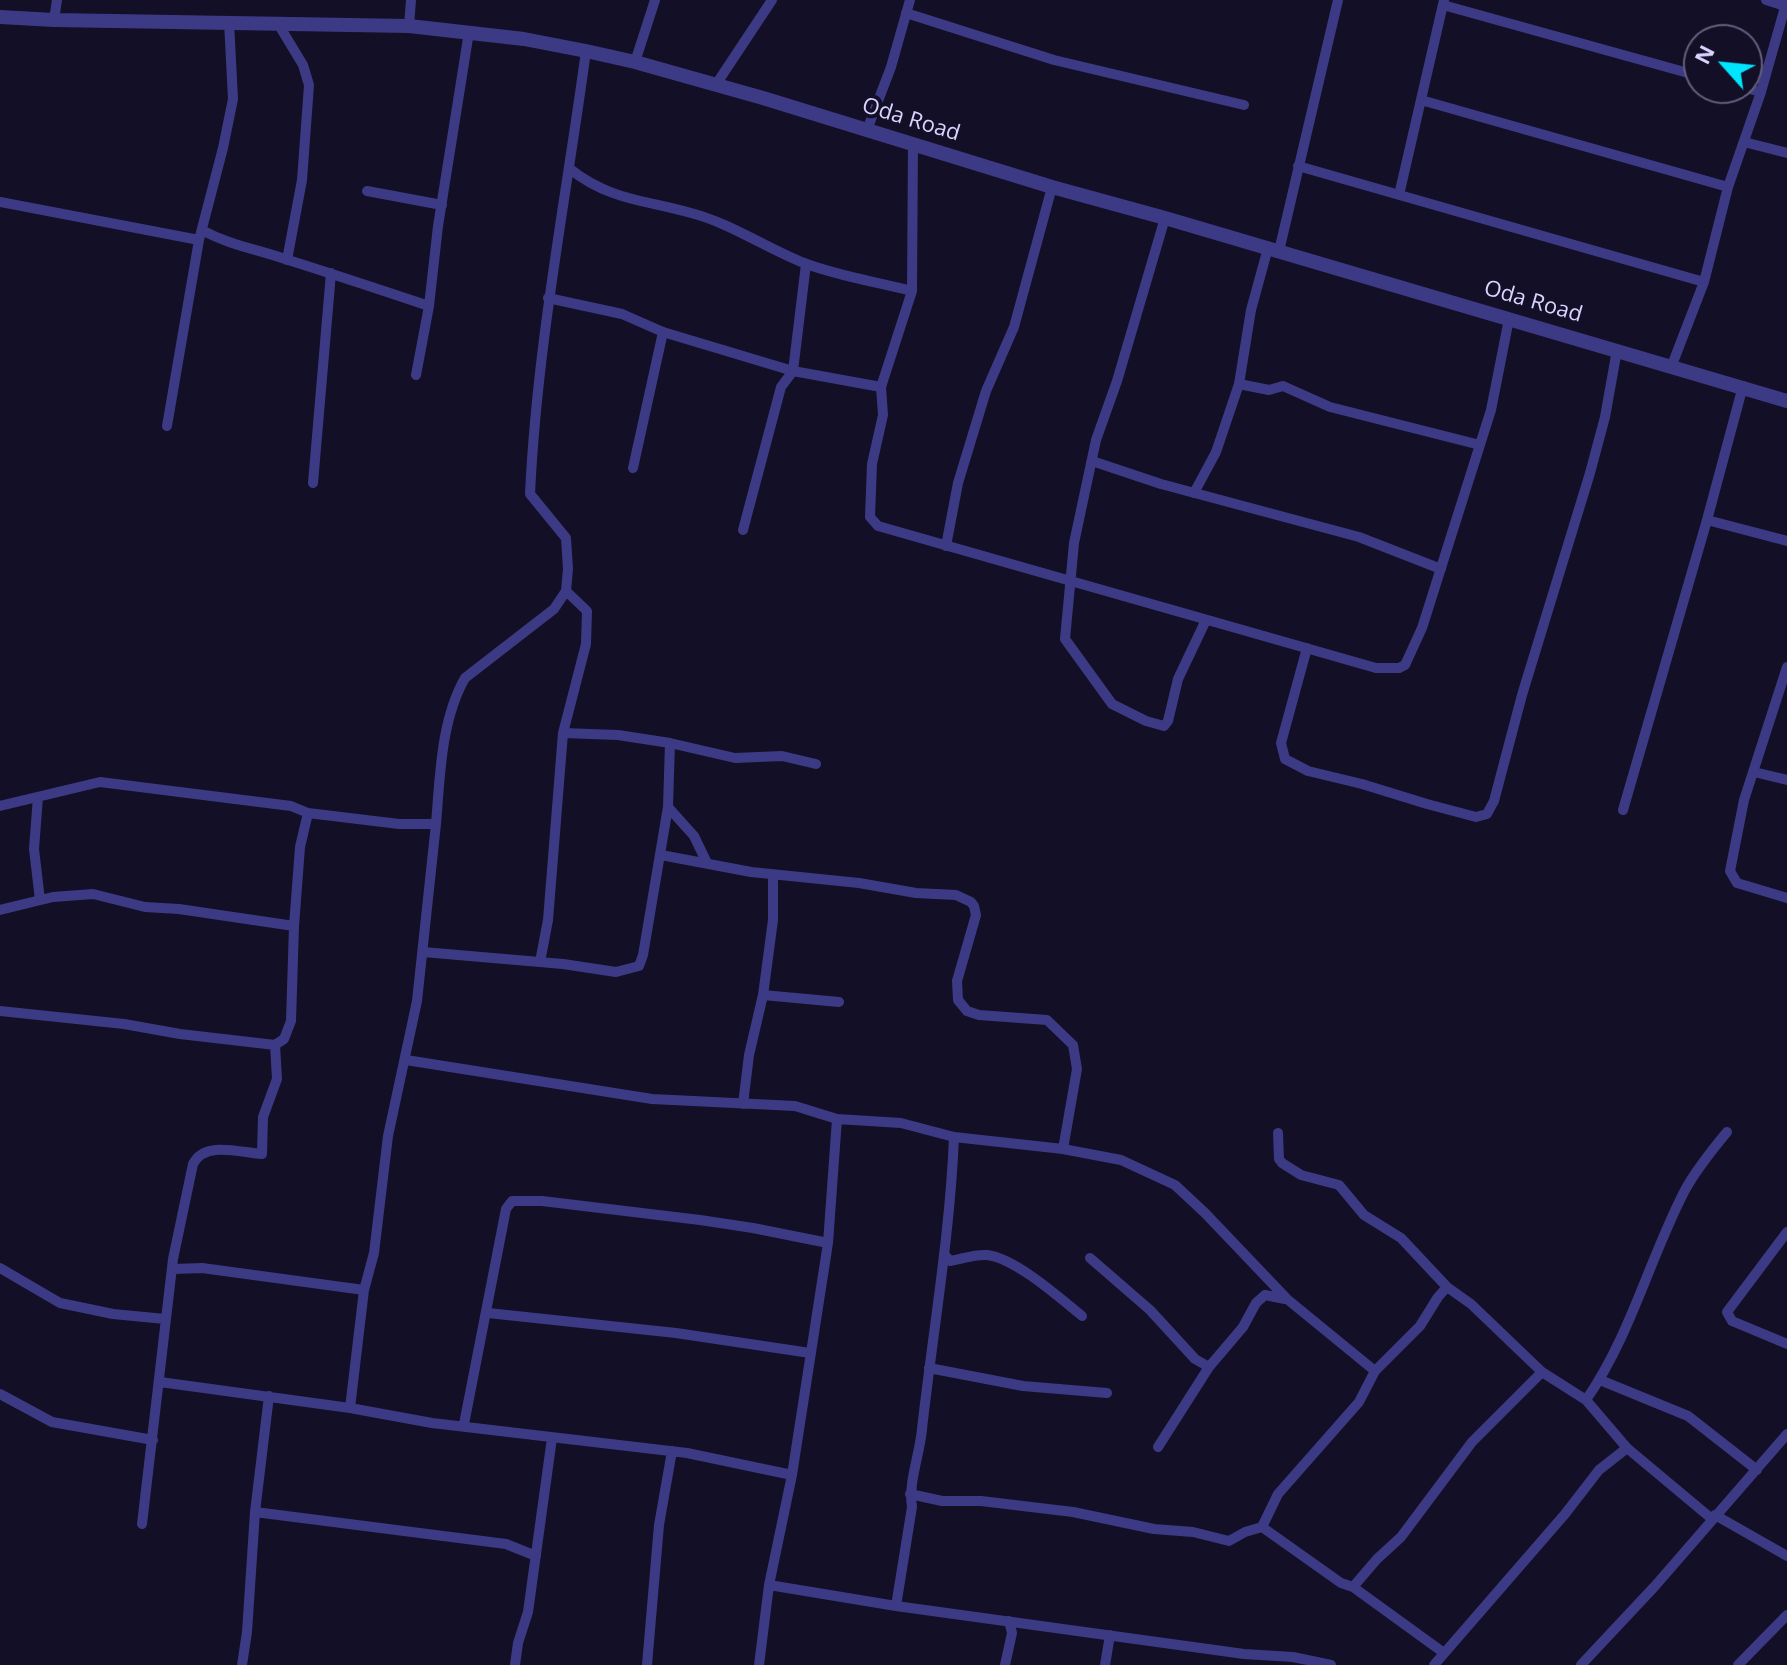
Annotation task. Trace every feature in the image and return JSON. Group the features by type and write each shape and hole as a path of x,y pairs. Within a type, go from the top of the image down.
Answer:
{"street":[{"path":"54,20 57,0"},
{"path":"409,26 411,0"},
{"path":"635,62 655,0"},
{"path":"715,86 772,0"},
{"path":"867,130 891,67 910,0"},
{"path":"1194,493 1216,452 1239,384 1251,310 1274,250 1298,166 1338,0"},
{"path":"1763,85 1786,3 1766,0"},
{"path":"1399,195 1443,2 1683,71"},
{"path":"906,13 1054,60 1244,105"},
{"name":"Oda Road","path":"0,17 409,26 469,32 586,51 635,62 913,143 1052,187 1672,365 1787,401"},
{"path":"167,426 200,235 233,99 229,22"},
{"path":"277,22 303,65 309,85 302,180 287,260"},
{"path":"416,375 469,32"},
{"path":"350,1408 364,1290 374,1253 388,1136 406,1060 423,952 448,723 456,694 465,678 554,609 566,591 566,538 530,494 548,298 586,51"},
{"path":"1421,100 1728,187"},
{"path":"1672,365 1704,282 1728,187 1757,104"},
{"path":"1744,142 1787,153"},
{"path":"913,143 912,291 881,387 883,415 872,464 870,517 878,526 1376,668 1399,668 1405,665 1422,628 1441,569 1491,410 1509,319"},
{"path":"1298,166 1704,282"},
{"path":"570,169 605,191 625,199 692,213 806,264 912,291"},
{"path":"946,546 958,483 986,391 1014,327 1052,187"},
{"path":"367,191 442,205"},
{"path":"0,202 200,235 331,273 429,306"},
{"path":"1165,218 1117,381 1096,440 1074,543 1065,634 1069,646 1112,704 1164,726 1168,721 1178,679 1206,620"},
{"path":"743,530 781,387 793,371 806,264"},
{"path":"313,483 331,273"},
{"path":"548,298 622,314 663,332 793,371 881,387"},
{"path":"633,468 663,332"},
{"path":"1307,648 1281,743 1285,759 1308,771 1427,804 1476,817 1487,814 1494,801 1522,695 1590,473 1605,417 1617,350"},
{"path":"1239,384 1269,390 1283,386 1330,407 1480,445"},
{"path":"1623,810 1743,386"},
{"path":"1092,461 1194,493 1359,537 1441,569"},
{"path":"1707,520 1787,541"},
{"path":"540,962 548,920 563,733 586,644 587,611 566,591"},
{"path":"1787,667 1744,800 1730,871 1737,883 1787,898"},
{"path":"563,733 618,735 735,758 782,756 816,764"},
{"path":"423,952 616,972 639,966 668,807 670,743"},
{"path":"1754,772 1787,780"},
{"path":"0,806 100,782 291,806 308,813 399,824 436,824"},
{"path":"38,797 34,849 40,900"},
{"path":"668,807 694,836 707,863"},
{"path":"0,1011 275,1045 284,1039 291,1021 301,839 308,813"},
{"path":"661,855 773,875 859,883 916,893 947,893 971,902 976,915 957,981 958,1000 967,1011 979,1015 1047,1020 1073,1045 1077,1069 1063,1149"},
{"path":"743,1104 773,920 773,875"},
{"path":"0,910 69,894 93,894 145,907 294,926"},
{"path":"763,995 839,1002"},
{"path":"142,1524 173,1259 196,1157 220,1150 262,1154 263,1117 277,1079 275,1045"},
{"path":"406,1060 652,1099 795,1106 837,1119 901,1123 954,1137 1063,1149 1121,1160 1175,1185 1287,1299 1375,1371"},
{"path":"759,1665 769,1585 792,1475 828,1243 837,1119"},
{"path":"1586,1400 1600,1380 1645,1285 1683,1194 1727,1132"},
{"path":"1278,1133 1279,1159 1282,1163 1301,1175 1339,1185 1364,1215 1401,1238 1447,1287 1471,1304 1542,1372 1586,1400 1627,1448 1714,1517 1787,1556"},
{"path":"896,1606 912,1507 910,1494 922,1433 952,1187 954,1137"},
{"path":"464,1424 488,1313 490,1281 506,1209 512,1201 542,1201 700,1220 828,1243"},
{"path":"1787,1232 1727,1312 1732,1321 1787,1344"},
{"path":"944,1254 950,1261 977,1255 1001,1259 1042,1284 1082,1316"},
{"path":"1090,1258 1150,1310 1195,1359 1209,1367"},
{"path":"0,1268 60,1303 113,1314 165,1319"},
{"path":"174,1269 217,1269 364,1290"},
{"path":"910,1494 942,1501 981,1501 1073,1512 1229,1541 1262,1527 1278,1494 1359,1402 1375,1371 1420,1326 1447,1287"},
{"path":"1158,1447 1209,1367 1243,1327 1260,1298 1265,1295 1287,1299"},
{"path":"488,1313 676,1333 810,1353"},
{"path":"929,1368 1023,1386 1107,1393"},
{"path":"1353,1587 1401,1537 1472,1442 1542,1372"},
{"path":"1600,1380 1688,1416 1757,1470"},
{"path":"160,1382 350,1408 432,1423 464,1424 552,1438 672,1451 792,1475"},
{"path":"0,1394 52,1422 153,1440"},
{"path":"242,1665 269,1396"},
{"path":"1581,1665 1655,1586 1787,1434"},
{"path":"515,1665 528,1612 552,1438"},
{"path":"1434,1665 1565,1514 1599,1470 1627,1448"},
{"path":"647,1665 659,1525 672,1451"},
{"path":"255,1512 506,1544 536,1556"},
{"path":"1262,1527 1341,1583 1353,1587 1444,1653"},
{"path":"523,1551 537,1540"},
{"path":"769,1585 896,1606 1244,1654 1293,1657 1331,1665"},
{"path":"1738,1665 1787,1615"},
{"path":"1005,1665 1012,1633 1009,1621"},
{"path":"1105,1665 1110,1635"}]}
